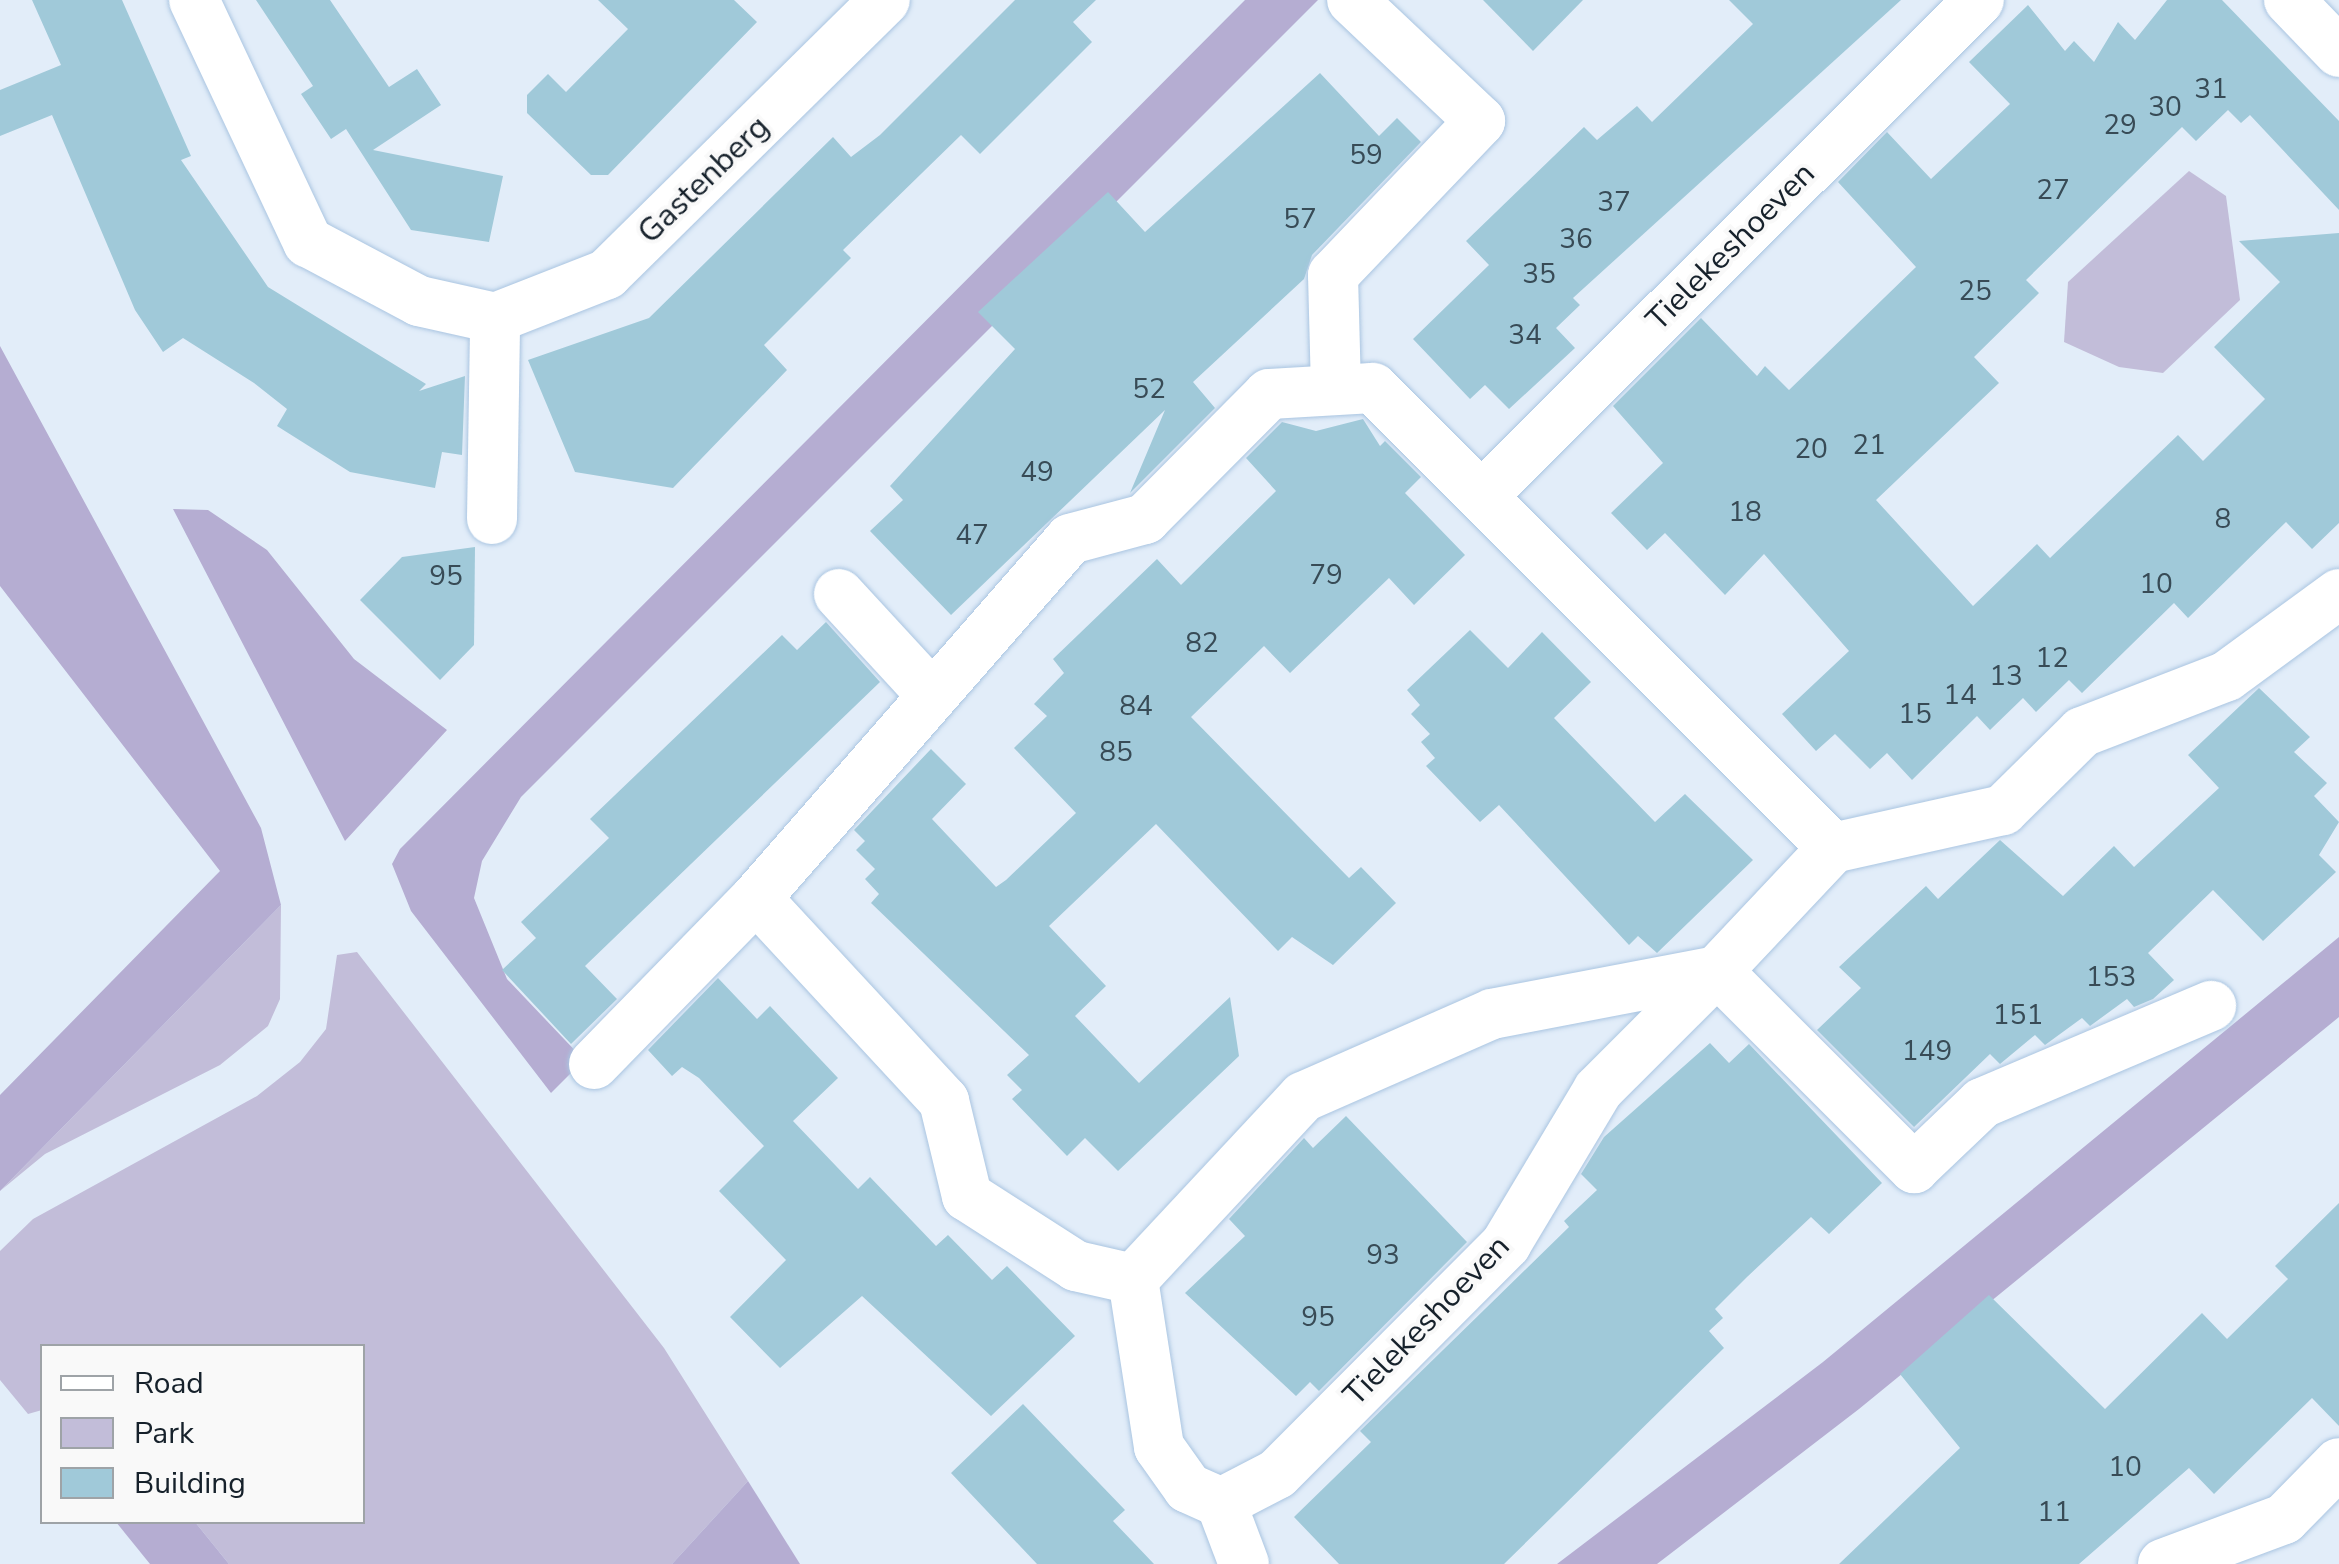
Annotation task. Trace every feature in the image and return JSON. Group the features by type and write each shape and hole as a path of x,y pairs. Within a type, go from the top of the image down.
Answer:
{"street":[{"path":"194,0 308,242 419,301 495,318 492,519"},
{"name":"Gastenberg","path":"495,318 607,274 885,0"},
{"path":"1336,389 1334,274 1480,122 1352,0"},
{"name":"Tielekeshoeven","path":"1484,494 1978,0"},
{"path":"2290,0 2339,52"},
{"path":"594,1064 756,898 930,693 1070,539 1145,519 1268,394 1373,388 1484,494 1833,848 2003,810 2082,732 2226,676 2339,594"},
{"path":"839,594 930,693"},
{"name":"Tielekeshoeven","path":"1221,1503 1277,1474 1506,1244 1598,1090 1833,848"},
{"path":"756,898 944,1101 967,1196 1076,1266 1133,1279"},
{"path":"1133,1279 1302,1097 1492,1014 1717,971 1914,1168 1982,1103 2211,1006"},
{"path":"1133,1279 1159,1447 1188,1488 1221,1503 1244,1564"},
{"path":"2163,1564 2284,1519 2339,1463"}],"green space":[{"path":"2189,171 2226,196 2240,300 2163,373 2119,367 2064,342 2068,282"},
{"path":"281,905 280,999 268,1026 220,1065 45,1154 0,1191"},
{"path":"357,952 664,1348 748,1481 672,1564 229,1564 197,1524 365,1524 365,1344 40,1344 40,1411 28,1414 0,1380 0,1251 33,1219 257,1096 300,1062 326,1029 337,955"}],"shaded area":[{"path":"1245,0 1318,0 521,797 482,861 474,898 507,979 584,1060 551,1093 411,911 392,864 400,849"},
{"path":"0,346 261,828 281,905 0,1191 0,1095 220,871 0,586"},
{"path":"173,509 208,510 267,550 354,659 447,730 345,841"},
{"path":"2339,937 2339,1017 1859,1409 1657,1564 1557,1564 1823,1362"},
{"path":"748,1481 800,1564 672,1564"},
{"path":"118,1524 197,1524 229,1564 150,1564"}],"building":[{"path":"32,0 122,0 191,156 181,160 268,287 426,384 419,391 465,376 462,455 442,452 435,488 350,472 277,426 287,409 254,383 183,338 163,352 135,310 52,115 0,136 0,90 61,65"},
{"path":"256,0 330,0 389,87 417,69 441,105 373,150 503,176 489,242 411,230 346,129 331,139 301,94 313,86"},
{"path":"598,0 734,0 757,22 608,175 591,175 527,113 527,95 548,74 566,92 628,29"},
{"path":"1015,0 1096,0 1073,22 1092,42 980,154 961,135 843,250 851,258 764,345 787,370 673,488 575,472 528,360 649,318 833,137 851,157 880,135"},
{"path":"1483,0 1583,0 1533,51"},
{"path":"1729,0 1901,0 1573,298 1580,305 1556,328 1575,348 1509,409 1485,385 1470,399 1413,339 1489,265 1466,241 1584,127 1597,140 1637,106 1652,122 1753,24"},
{"path":"2167,0 2222,0 2339,121 2339,210 2250,115 2241,123 2228,110 2196,141 2182,127 2026,280 2039,293 1974,357 1999,383 1876,500 1973,606 2037,544 2050,558 2178,435 2203,461 2265,399 2214,347 2280,282 2239,241 2339,233 2339,523 2312,549 2286,522 2188,618 2174,603 2082,693 2069,680 2036,712 2023,698 1990,730 1977,716 1912,780 1887,753 1870,769 1835,734 1816,751 1782,714 1849,651 1764,554 1725,595 1665,533 1647,550 1611,513 1663,463 1613,406 1701,318 1757,376 1765,366 1789,390 1916,267 1838,182 1887,132 1931,179 2010,104 1969,62 2028,5 2065,51 2074,41 2094,62 2118,22 2135,40"},
{"path":"1320,73 1379,136 1397,118 1421,142 1312,255 1304,279 1193,382 1215,408 1130,493 1165,410 951,615 870,531 903,500 890,486 1015,349 978,312 1108,192 1145,232"},
{"path":"1363,419 1380,446 1385,441 1421,477 1405,493 1465,555 1414,605 1389,578 1290,673 1264,646 1191,717 1349,878 1361,867 1396,903 1333,965 1292,937 1278,951 1156,824 1049,926 1106,986 1075,1016 1139,1083 1230,997 1239,1056 1118,1171 1085,1138 1067,1156 1012,1099 1022,1090 1007,1075 1029,1055 871,903 879,894 865,879 875,869 856,850 865,841 854,830 931,749 966,784 932,819 996,887 1006,880 1076,813 1014,748 1047,716 1034,704 1064,673 1053,659 1157,559 1181,585 1276,491 1246,458 1282,422 1316,431"},
{"path":"475,547 474,645 440,680 360,600 402,557"},
{"path":"826,622 880,682 585,966 617,999 571,1044 502,970 536,938 521,922 609,838 590,819 782,635 797,650"},
{"path":"1470,630 1508,668 1542,632 1591,682 1554,718 1655,822 1685,794 1753,860 1657,953 1638,936 1629,945 1499,805 1480,822 1426,766 1435,758 1421,742 1430,734 1411,714 1420,705 1407,690"},
{"path":"2259,688 2310,737 2294,752 2327,783 2314,796 2339,822 2319,855 2336,872 2263,941 2213,890 2148,953 2174,980 2153,999 2134,1007 2127,999 2090,1026 2082,1018 2045,1045 2035,1035 2000,1064 1990,1054 1914,1127 1817,1030 1861,988 1839,967 1926,886 1938,899 2000,840 2063,896 2114,846 2134,867 2219,788 2188,755"},
{"path":"718,978 757,1019 770,1006 838,1078 793,1121 858,1189 870,1177 936,1246 948,1235 992,1280 1007,1266 1075,1336 991,1416 862,1296 780,1368 730,1317 786,1260 719,1191 764,1146 699,1078 682,1067 672,1076 648,1050"},
{"path":"1710,1043 1729,1063 1749,1044 1882,1183 1829,1234 1811,1217 1715,1309 1723,1318 1709,1331 1724,1348 1504,1564 1339,1564 1294,1517 1371,1442 1360,1431 1569,1227 1564,1221 1597,1190 1581,1174 1604,1137"},
{"path":"1346,1116 1467,1242 1319,1391 1310,1382 1296,1396 1185,1293 1245,1236 1229,1219 1304,1138 1313,1148"},
{"path":"2339,1203 2339,1426 2312,1398 2214,1494 2189,1468 2079,1564 1839,1564 1960,1448 1900,1374 1989,1295 2105,1409 2202,1313 2227,1339 2288,1279 2275,1266"},
{"path":"1023,1404 1125,1510 1113,1521 1154,1564 1037,1564 951,1473"}]}
